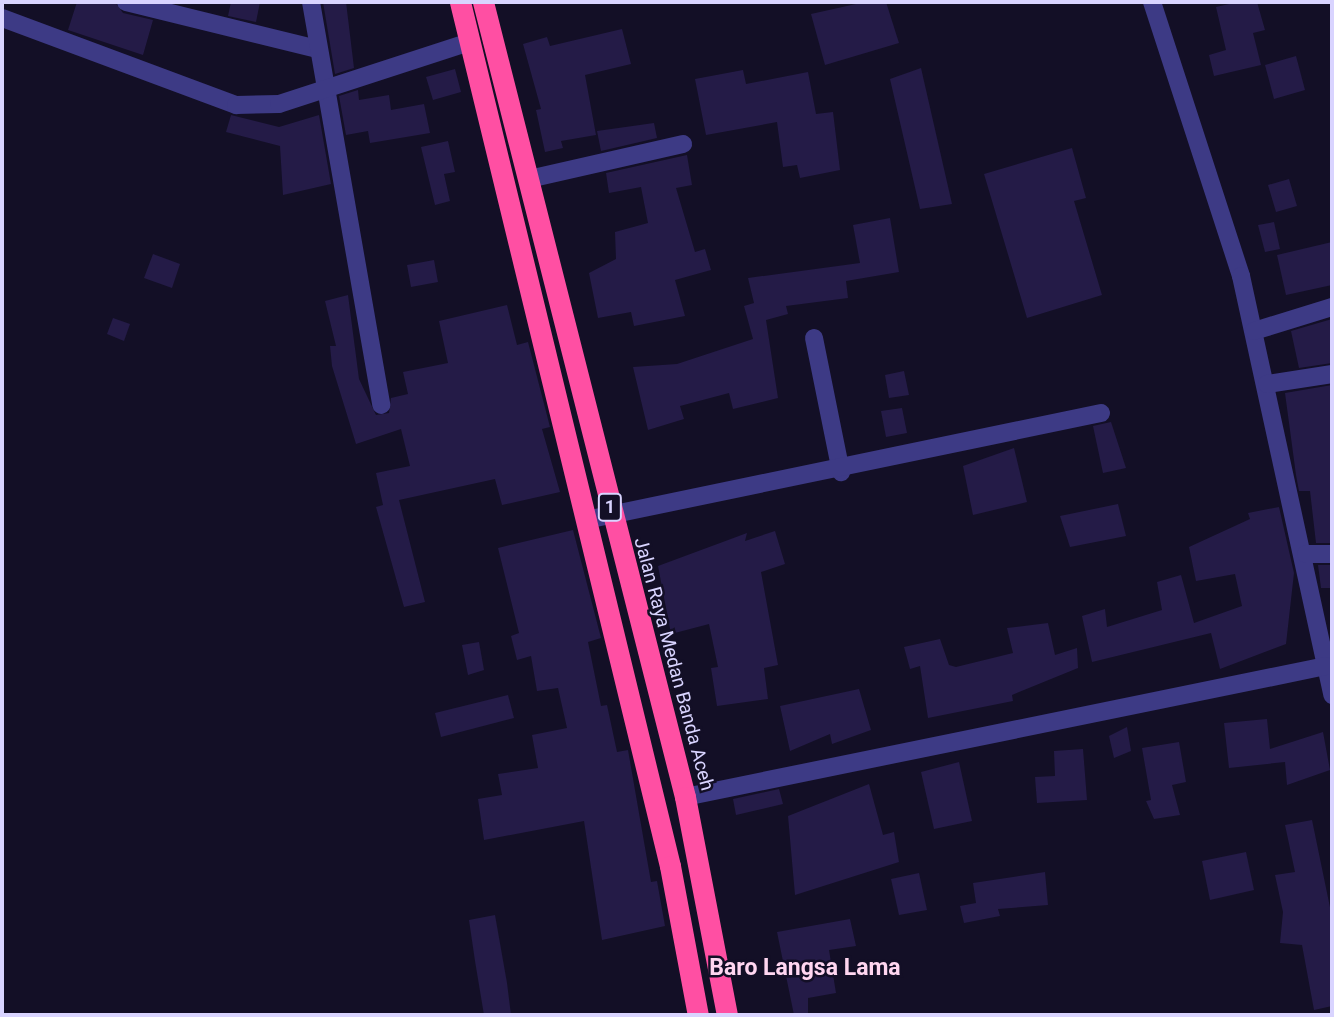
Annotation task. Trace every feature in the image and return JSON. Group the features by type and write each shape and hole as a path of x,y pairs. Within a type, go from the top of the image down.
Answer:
{"highway":[{"name":"1","path":"460,2 467,43 670,866 698,1015"},
{"name":"Jalan Raya Medan Banda Aceh","path":"483,2 685,797 727,1015"},
{"path":"670,866 698,862"}],"street":[{"path":"126,2 317,49"},
{"path":"311,2 323,90 381,405"},
{"path":"1152,2 1254,331 1306,554 1332,695"},
{"path":"2,18 236,105 279,104 467,43"},
{"path":"529,179 683,144"},
{"path":"1254,331 1332,307"},
{"path":"814,338 841,472"},
{"path":"1267,384 1332,374"},
{"path":"586,520 611,513 841,472 1101,414"},
{"path":"1306,554 1332,554"},
{"path":"685,797 1326,666"}],"building":[{"path":"77,2 115,2 123,13 153,20 143,55 68,30"},
{"path":"231,2 260,2 256,22 228,16"},
{"path":"323,2 346,2 354,68 335,74"},
{"path":"865,2 886,2 899,43 825,65 811,14"},
{"path":"1238,2 1257,2 1265,30 1253,33 1261,65 1214,76 1209,55 1226,50 1216,7"},
{"path":"622,29 631,64 585,75 596,135 561,141 563,148 545,152 536,110 541,109 523,44 547,37 550,46"},
{"path":"1296,56 1305,90 1274,99 1265,65"},
{"path":"921,68 952,204 920,209 890,79"},
{"path":"455,69 461,92 433,100 426,77"},
{"path":"743,70 746,84 808,72 816,114 833,112 840,170 800,178 797,165 783,167 777,122 706,135 695,79"},
{"path":"358,90 359,100 389,95 391,110 424,104 430,133 370,143 368,131 346,135 339,96"},
{"path":"231,115 279,127 319,115 331,184 283,195 280,146 226,132"},
{"path":"654,123 657,138 601,151 597,131"},
{"path":"448,141 455,172 444,174 450,201 435,205 421,147"},
{"path":"1072,148 1086,198 1074,201 1102,295 1027,318 984,174"},
{"path":"687,155 692,185 676,188 695,252 705,249 711,270 675,280 685,316 634,326 631,312 598,318 589,273 616,259 615,232 648,223 641,187 609,193 606,173"},
{"path":"1289,179 1297,206 1276,212 1268,185"},
{"path":"890,218 899,272 846,281 848,298 786,306 788,314 766,320 778,398 733,409 729,393 680,406 684,419 648,430 633,367 677,364 753,339 744,306 754,303 748,278 860,263 853,225"},
{"path":"1274,222 1280,249 1265,252 1258,225"},
{"path":"1332,242 1332,285 1286,295 1277,255"},
{"path":"153,254 180,264 172,288 144,278"},
{"path":"434,260 438,282 411,287 407,265"},
{"path":"348,295 359,379 376,415 389,413 391,398 408,394 403,372 448,363 439,321 507,305 517,345 528,342 550,427 542,429 560,492 502,505 495,479 399,500 425,602 404,607 376,507 383,505 376,473 410,466 401,429 356,444 332,366 330,346 336,346 325,301"},
{"path":"113,318 130,324 124,341 107,334"},
{"path":"1332,319 1332,363 1299,368 1291,331"},
{"path":"904,371 909,395 889,398 885,375"},
{"path":"1332,385 1332,543 1316,543 1310,491 1299,491 1285,393"},
{"path":"902,408 907,433 886,437 881,411"},
{"path":"1111,422 1126,468 1103,473 1093,426"},
{"path":"1014,448 1027,502 973,515 963,466"},
{"path":"1118,504 1126,536 1070,547 1060,516"},
{"path":"1279,507 1294,573 1286,644 1220,669 1211,633 1092,662 1082,616 1105,609 1107,627 1162,610 1157,582 1181,575 1194,623 1242,606 1235,574 1196,581 1189,547 1250,519 1248,513"},
{"path":"573,530 601,638 588,642 601,706 607,705 617,752 628,750 651,882 657,881 665,926 602,940 584,821 484,840 478,799 502,795 498,774 538,768 532,735 567,728 558,688 537,691 531,656 517,660 511,636 519,633 498,548"},
{"path":"775,531 785,564 761,572 778,665 764,668 768,699 717,706 711,668 718,667 709,624 671,634 658,566 747,533 745,541"},
{"path":"1318,565 1332,565 1332,588 1321,588"},
{"path":"1048,623 1055,655 1077,648 1078,668 1012,695 1013,701 928,718 920,666 910,669 904,647 940,639 949,665 956,667 1013,653 1007,628"},
{"path":"479,642 484,670 468,675 462,645"},
{"path":"859,689 871,730 832,744 830,734 790,751 780,706"},
{"path":"508,695 514,718 441,737 435,713"},
{"path":"1267,719 1270,749 1323,732 1330,770 1287,785 1285,762 1229,768 1224,723"},
{"path":"1127,727 1131,751 1114,758 1109,736"},
{"path":"1179,742 1186,782 1172,785 1180,815 1154,819 1146,801 1151,800 1142,748"},
{"path":"1083,749 1087,800 1037,803 1035,777 1055,776 1054,751"},
{"path":"959,762 972,821 934,829 921,772"},
{"path":"869,784 883,835 894,832 899,862 795,895 788,816"},
{"path":"779,789 783,804 736,815 733,799"},
{"path":"1312,820 1332,917 1332,1006 1314,1010 1302,945 1280,943 1283,912 1275,875 1295,872 1285,825"},
{"path":"1246,852 1254,890 1210,900 1202,861"},
{"path":"1045,872 1048,905 998,909 1000,916 964,923 960,906 976,903 973,883"},
{"path":"919,873 927,910 899,915 891,879"},
{"path":"495,915 511,1015 484,1015 475,961 469,920"},
{"path":"850,919 856,946 829,950 836,993 808,998 808,1015 794,1015 777,932"}],"district":[{"name":"Baro Langsa Lama","path":"805,968"}]}
